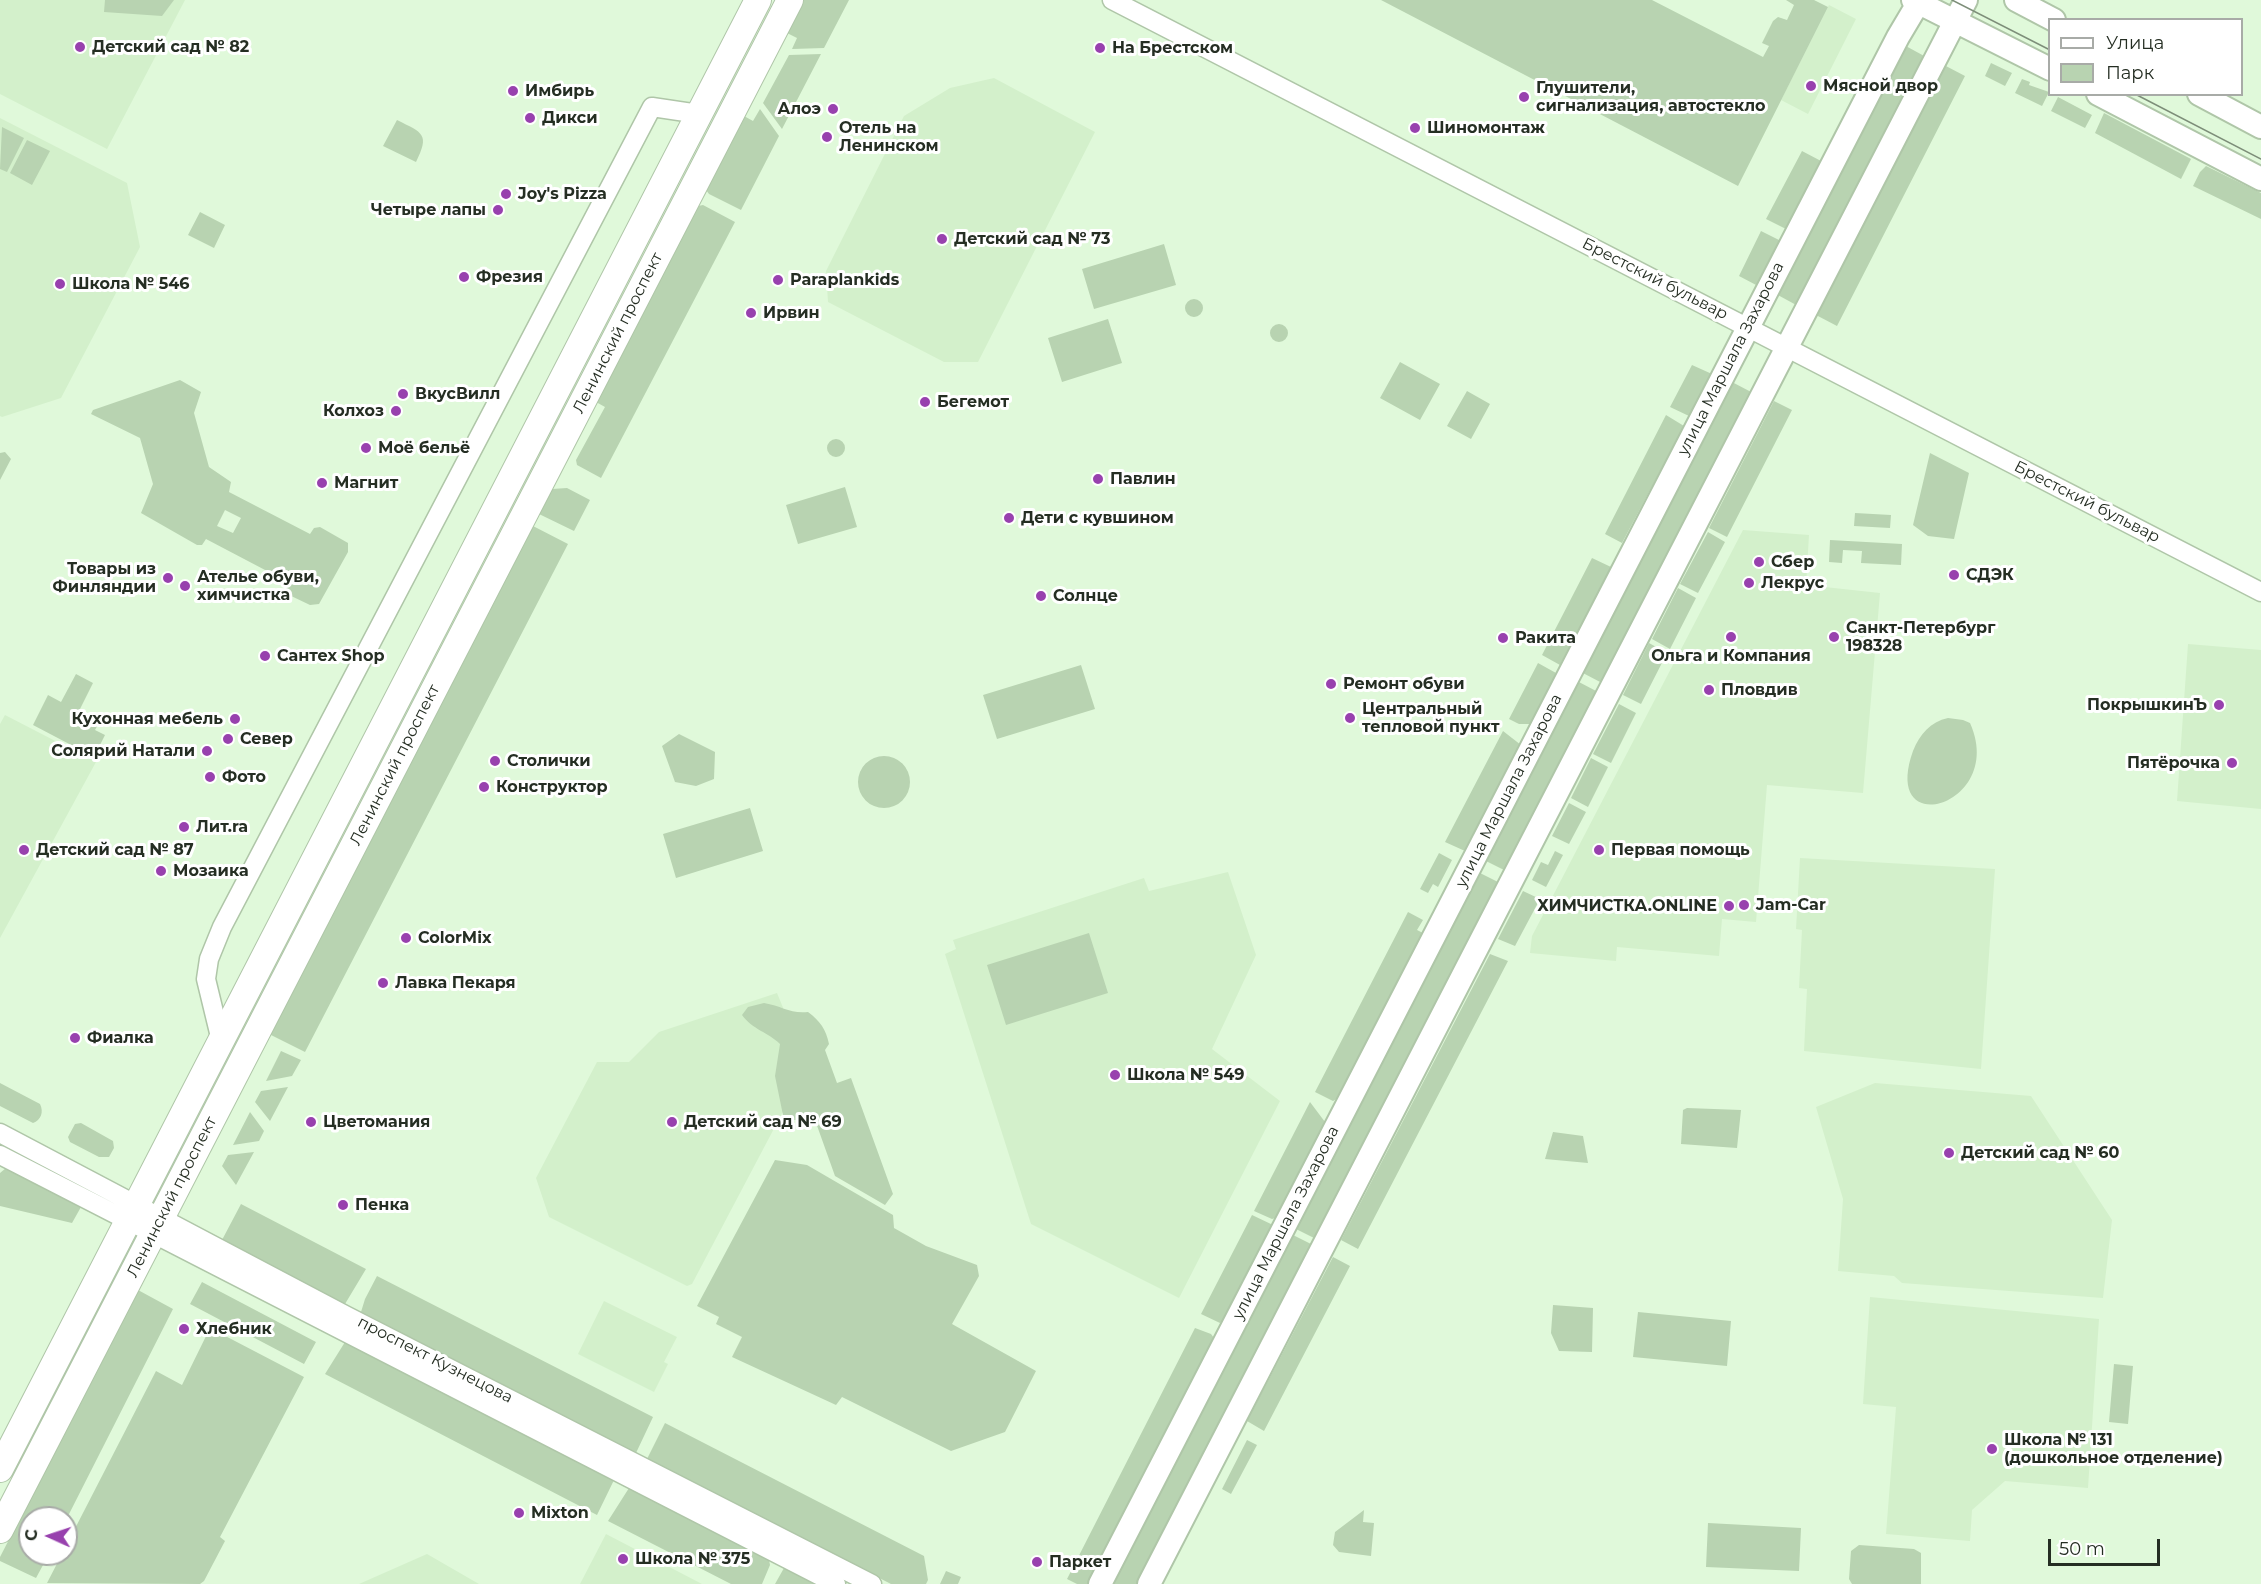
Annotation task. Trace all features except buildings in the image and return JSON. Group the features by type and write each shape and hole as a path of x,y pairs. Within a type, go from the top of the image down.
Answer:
{"main road":[{"name":"Ленинский проспект","path":"0,1469 9,1436 132,1213 758,0"},
{"name":"Ленинский проспект","path":"0,1530 790,0"}],"street":[{"name":"Брестский бульвар","path":"1112,0 2261,592"},
{"path":"1149,1584 1966,0"},
{"path":"2016,0 2050,18"},
{"path":"1917,1 2048,68"},
{"name":"улица Маршала Захарова","path":"1100,1584 1917,1"},
{"path":"2102,96 2261,179"},
{"path":"2203,96 2261,127"},
{"path":"220,1041 206,979 209,958 222,927 651,107 699,114"},
{"name":"проспект Кузнецова","path":"0,1133 132,1213 836,1584"},
{"name":"проспект Кузнецова","path":"0,1155 132,1213"},
{"name":"проспект Кузнецова","path":"157,1226 872,1584"}],"shaded area":[{"name":"Детский сад № 82","path":"0,0 185,0 107,149 0,94"},
{"path":"1829,5 1856,19 1808,114 1781,100"},
{"name":"Детский сад № 73","path":"994,78 1095,132 978,362 944,362 828,302 826,271 904,116 950,88"},
{"name":"Школа № 546","path":"0,118 127,183 140,247 61,398 2,417 0,416"},
{"path":"1743,530 1809,535 1806,585 1880,593 1863,793 1767,785 1756,922 1722,919 1719,956 1617,947 1616,961 1530,953 1532,936"},
{"path":"2188,644 2261,650 2261,809 2177,801"},
{"name":"Детский сад № 87","path":"5,715 96,762 0,938 0,724"},
{"path":"1800,858 1995,869 1981,1069 1804,1051 1807,989 1799,988 1802,930 1796,929"},
{"name":"Школа № 549","path":"1228,872 1256,955 1212,1049 1280,1101 1179,1298 1031,1224 945,954 956,949 953,940 1144,878 1149,891"},
{"name":"Детский сад № 69","path":"777,993 807,1066 692,1284 687,1286 549,1217 536,1178 597,1062 629,1062 659,1032"},
{"name":"Детский сад № 60","path":"1875,1083 2031,1096 2112,1220 2103,1298 1902,1283 1894,1276 1838,1271 1843,1199 1816,1107"},
{"name":"Школа № 131 (дошкольное отделение)","path":"1870,1297 2099,1319 2088,1488 2005,1481 1972,1510 1970,1541 1886,1534 1896,1407 1863,1404"},
{"path":"604,1301 677,1337 664,1362 668,1364 654,1392 578,1354"},
{"name":"Школа № 375","path":"606,1534 702,1584 580,1584"},
{"path":"427,1554 479,1584 359,1584"}],"green space":[{"path":"105,0 174,0 162,16 104,12"},
{"path":"804,0 849,0 824,48 792,49 797,38 787,33"},
{"path":"1381,0 1652,0 1763,57 1769,46 1762,43 1773,21 1778,17 1787,20 1794,5 1786,0 1814,0 1828,7 1738,186"},
{"path":"1904,45 1926,57 1798,306 1776,294"},
{"path":"821,54 782,129 763,103 789,55"},
{"path":"1991,63 2012,73 2005,86 1985,76"},
{"path":"1944,65 1965,76 1837,326 1816,315"},
{"path":"2022,79 2030,82 2029,85 2048,92 2042,106 2015,93"},
{"path":"2058,97 2092,115 2085,128 2051,111"},
{"path":"760,109 779,136 741,210 709,194 706,190 744,116 753,121"},
{"path":"2104,113 2191,159 2181,179 2095,133"},
{"path":"397,120 422,135 423,145 416,162 383,146"},
{"path":"2,127 24,138 7,172 0,169"},
{"path":"27,140 50,151 32,185 10,173"},
{"path":"1802,151 1821,161 1786,229 1766,219"},
{"path":"2206,166 2261,193 2261,219 2193,186"},
{"path":"703,205 735,222 601,478 577,465 576,460 605,407 596,402 698,206"},
{"path":"200,212 225,225 214,248 188,235"},
{"path":"1761,231 1781,241 1758,286 1739,276"},
{"path":"1164,244 1176,285 1094,309 1082,269"},
{"path":"1190,299 1198,299 1203,304 1201,315 1190,317 1185,312 1185,304"},
{"path":"1108,319 1122,363 1062,382 1048,338"},
{"path":"1275,324 1283,324 1288,329 1286,340 1275,342 1270,337 1270,329"},
{"path":"1400,362 1440,384 1420,420 1380,398"},
{"path":"1692,365 1712,374 1689,416 1670,407"},
{"path":"180,380 201,392 194,413 209,467 231,482 229,492 310,534 314,528 320,527 348,543 348,552 319,604 310,605 287,594 286,581 206,539 202,545 197,545 141,513 153,484 140,438 91,414 93,410","holes":["225,510 241,518 233,533 217,526"]},
{"path":"1732,382 1753,393 1602,683 1581,672"},
{"path":"1467,391 1490,404 1471,439 1447,426"},
{"path":"1774,401 1792,410 1727,537 1709,528"},
{"path":"1666,415 1684,426 1622,543 1605,534"},
{"path":"832,439 840,439 845,444 843,455 832,457 827,452 827,444"},
{"path":"5,452 11,459 0,480 0,453"},
{"path":"1930,453 1969,473 1954,539 1928,536 1913,525"},
{"path":"845,487 857,527 798,544 786,505"},
{"path":"567,488 590,500 574,531 539,514 552,489"},
{"path":"1855,513 1891,515 1890,528 1854,526"},
{"path":"533,526 568,544 305,1052 269,1034"},
{"path":"1708,532 1725,542 1698,593 1680,584"},
{"path":"1830,540 1902,544 1901,565 1861,563 1862,551 1843,550 1842,563 1829,562"},
{"path":"1592,558 1611,567 1560,665 1542,655"},
{"path":"1678,588 1696,598 1670,649 1652,639"},
{"path":"1649,643 1667,653 1641,704 1623,695"},
{"path":"1538,663 1556,673 1530,724 1519,724 1509,719"},
{"path":"1081,665 1095,709 997,739 983,695"},
{"path":"76,674 93,683 79,711 100,721 95,730 105,735 94,757 33,725 48,695 61,702"},
{"path":"1577,681 1598,692 1506,871 1484,860"},
{"path":"1619,704 1636,713 1611,763 1593,754"},
{"path":"1948,718 1970,723 1977,752 1972,775 1960,792 1943,802 1926,804 1913,797 1907,780 1913,751 1926,730 1936,722"},
{"path":"1503,731 1521,745 1465,851 1445,842"},
{"path":"679,734 715,752 714,779 696,786 675,782 662,746"},
{"path":"884,756 894,758 902,764 908,772 910,782 908,792 902,800 894,806 884,808 874,806 866,800 860,792 858,782 860,772 866,764 874,758"},
{"path":"1591,758 1608,767 1588,807 1571,798"},
{"path":"1569,803 1586,812 1569,844 1552,836"},
{"path":"750,808 763,851 676,878 663,834"},
{"path":"1555,851 1563,855 1546,887 1532,880 1541,862 1548,865"},
{"path":"1439,853 1452,860 1438,887 1433,884 1428,893 1420,889"},
{"path":"1478,872 1500,883 1316,1239 1294,1228"},
{"path":"1523,891 1540,899 1515,946 1498,939"},
{"path":"1408,912 1423,920 1417,930 1423,933 1338,1098 1333,1101 1315,1092"},
{"path":"1089,933 1108,993 1006,1025 987,965"},
{"path":"1490,954 1508,961 1358,1249 1341,1240"},
{"path":"764,1003 791,1011 808,1012 822,1026 829,1044 825,1050 837,1083 851,1078 893,1194 885,1205 835,1176 815,1120 784,1120 775,1076 780,1044 742,1015 748,1007"},
{"path":"281,1051 301,1060 292,1076 266,1081"},
{"path":"0,1083 40,1104 42,1113 40,1118 33,1123 0,1106"},
{"path":"288,1087 270,1121 255,1102 261,1091"},
{"path":"1310,1102 1325,1122 1276,1218 1272,1219 1254,1211"},
{"path":"1687,1108 1741,1110 1737,1148 1681,1144 1683,1110"},
{"path":"250,1112 264,1131 259,1141 233,1145"},
{"path":"81,1123 113,1141 114,1148 109,1157 99,1157 70,1142 68,1137 75,1124"},
{"path":"1553,1132 1583,1136 1588,1163 1545,1159"},
{"path":"254,1152 236,1185 222,1166 228,1155"},
{"path":"775,1160 807,1165 893,1215 894,1228 926,1246 977,1265 979,1276 952,1324 1036,1371 1005,1432 951,1451 842,1397 836,1405 732,1357 742,1337 716,1324 719,1317 697,1306"},
{"path":"6,1168 81,1207 72,1223 0,1206 0,1173"},
{"path":"241,1204 366,1269 345,1304 222,1240"},
{"path":"1252,1215 1273,1225 1226,1317 1220,1323 1201,1314"},
{"path":"1291,1234 1313,1245 1138,1584 1111,1584"},
{"path":"1333,1257 1350,1266 1264,1431 1247,1421"},
{"path":"377,1276 653,1417 636,1453 361,1312"},
{"path":"202,1282 316,1342 304,1364 190,1304"},
{"path":"138,1290 173,1309 73,1506 26,1506"},
{"path":"1553,1305 1593,1308 1592,1352 1559,1351 1551,1333"},
{"path":"1638,1312 1731,1321 1727,1366 1633,1357"},
{"path":"210,1328 304,1377 220,1537 225,1541 204,1581 200,1584 47,1583 56,1566 78,1566 78,1523 156,1371 182,1385"},
{"path":"1195,1328 1211,1334 1214,1338 1088,1584 1077,1584 1067,1579"},
{"path":"345,1342 614,1480 597,1515 325,1374"},
{"path":"2114,1364 2133,1366 2128,1424 2109,1422"},
{"path":"665,1423 924,1556 928,1580 926,1584 891,1584 647,1459"},
{"path":"1247,1440 1257,1445 1231,1494 1222,1489"},
{"path":"629,1488 769,1560 770,1565 762,1584 731,1584 608,1521"},
{"path":"1364,1510 1363,1522 1374,1523 1371,1556 1339,1552 1333,1545 1335,1532"},
{"path":"18,1522 18,1566 42,1566 36,1578 0,1561"},
{"path":"1708,1523 1801,1528 1799,1571 1706,1567"},
{"path":"1859,1545 1914,1549 1921,1553 1921,1584 1852,1584 1849,1579 1851,1551"},
{"path":"784,1568 816,1584 775,1584"},
{"path":"946,1571 961,1577 958,1584 940,1584"}],"tram line":[{"path":"1952,0 2048,49"},
{"path":"2139,96 2261,159"}],"place":[{"name":"Детский сад № 82","path":"80,47"},
{"name":"На Брестском","path":"1100,48"},
{"name":"Мясной двор","path":"1811,86"},
{"name":"Имбирь","path":"513,91"},
{"name":"Глушители, сигнализация, автостекло","path":"1524,97"},
{"name":"Алоэ","path":"833,109"},
{"name":"Дикси","path":"530,118"},
{"name":"Шиномонтаж","path":"1415,128"},
{"name":"Отель на Ленинском","path":"827,137"},
{"name":"Joy's Pizza","path":"506,194"},
{"name":"Четыре лапы","path":"498,210"},
{"name":"Детский сад № 73","path":"942,239"},
{"name":"Фрезия","path":"464,277"},
{"name":"Paraplankids","path":"778,280"},
{"name":"Школа № 546","path":"60,284"},
{"name":"Ирвин","path":"751,313"},
{"name":"ВкусВилл","path":"403,394"},
{"name":"Бегемот","path":"925,402"},
{"name":"Колхоз","path":"396,411"},
{"name":"Моё бельё","path":"366,448"},
{"name":"Павлин","path":"1098,479"},
{"name":"Магнит","path":"322,483"},
{"name":"Дети с кувшином","path":"1009,518"},
{"name":"Сбер","path":"1759,562"},
{"name":"СДЭК","path":"1954,575"},
{"name":"Товары из Финляндии","path":"168,578"},
{"name":"Лекрус","path":"1749,583"},
{"name":"Ателье обуви, химчистка","path":"185,586"},
{"name":"Солнце","path":"1041,596"},
{"name":"Ольга и Компания","path":"1731,637"},
{"name":"Санкт-Петербург 198328","path":"1834,637"},
{"name":"Ракита","path":"1503,638"},
{"name":"Сантех Shop","path":"265,656"},
{"name":"Ремонт обуви","path":"1331,684"},
{"name":"Пловдив","path":"1709,690"},
{"name":"ПокрышкинЪ","path":"2219,705"},
{"name":"Центральный тепловой пункт","path":"1350,718"},
{"name":"Кухонная мебель","path":"235,719"},
{"name":"Север","path":"228,739"},
{"name":"Солярий Натали","path":"207,751"},
{"name":"Столички","path":"495,761"},
{"name":"Пятёрочка","path":"2232,763"},
{"name":"Фото","path":"210,777"},
{"name":"Конструктор","path":"484,787"},
{"name":"Лит.ra","path":"184,827"},
{"name":"Детский сад № 87","path":"24,850"},
{"name":"Первая помощь","path":"1599,850"},
{"name":"Мозаика","path":"161,871"},
{"name":"Jam-Car","path":"1744,905"},
{"name":"ХИМЧИСТКА.ONLINE","path":"1729,906"},
{"name":"ColorMix","path":"406,938"},
{"name":"Лавка Пекаря","path":"383,983"},
{"name":"Фиалка","path":"75,1038"},
{"name":"Школа № 549","path":"1115,1075"},
{"name":"Цветомания","path":"311,1122"},
{"name":"Детский сад № 69","path":"672,1122"},
{"name":"Детский сад № 60","path":"1949,1153"},
{"name":"Пенка","path":"343,1205"},
{"name":"Хлебник","path":"184,1329"},
{"name":"Школа № 131 (дошкольное отделение)","path":"1992,1449"},
{"name":"Mixton","path":"519,1513"},
{"name":"Школа № 375","path":"623,1559"},
{"name":"Паркет","path":"1037,1562"}]}
